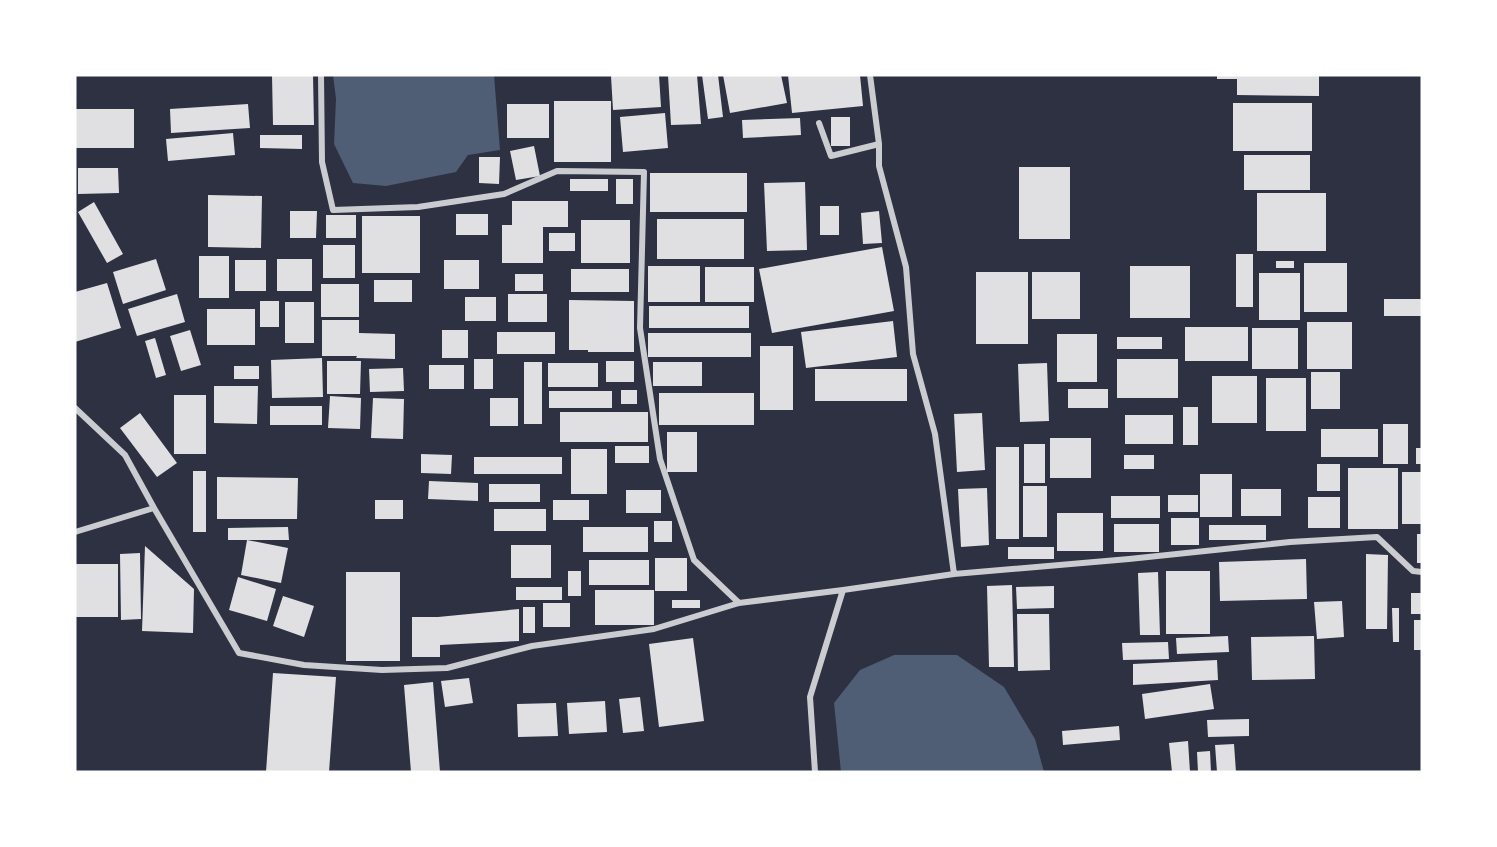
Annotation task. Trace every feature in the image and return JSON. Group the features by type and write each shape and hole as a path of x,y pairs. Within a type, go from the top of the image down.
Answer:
{"street":[{"path":"321,75 322,162 333,210 418,207 504,194 557,171 644,172 640,328 660,459 694,560 739,603"},
{"path":"870,75 879,144 879,166 906,267 913,354 935,434 954,574"},
{"path":"819,123 831,156 879,144"},
{"path":"75,408 125,455 239,653 304,665 382,670 447,668 532,646 654,629 739,603 843,591 954,574 1290,542 1377,537 1413,571 1422,572"},
{"path":"75,532 154,508"},
{"path":"814,772 810,697 843,591"}],"water":[{"path":"333,75 494,75 500,150 468,155 456,172 386,186 353,183 334,144 336,99"},
{"path":"894,655 957,655 1004,687 1035,739 1044,772 841,772 834,703 860,670"}],"building":[{"path":"272,75 313,75 314,125 273,125"},
{"path":"659,75 661,107 613,110 611,76"},
{"path":"668,75 697,75 701,124 671,125"},
{"path":"702,75 718,75 723,117 708,119"},
{"path":"723,75 781,75 787,103 730,113"},
{"path":"788,75 860,75 863,106 792,113"},
{"path":"1217,75 1319,75 1319,96 1237,95 1237,79 1217,79"},
{"path":"554,101 611,101 611,162 554,162"},
{"path":"1233,103 1312,103 1312,151 1233,151"},
{"path":"248,104 250,128 171,133 170,109"},
{"path":"507,104 549,104 549,138 507,138"},
{"path":"75,109 134,109 134,148 75,148"},
{"path":"665,113 668,148 623,152 620,117"},
{"path":"831,117 850,117 850,146 831,146"},
{"path":"800,118 801,135 743,138 742,120"},
{"path":"233,133 235,155 168,161 166,139"},
{"path":"260,135 302,135 302,149 260,148"},
{"path":"534,146 540,176 516,180 510,151"},
{"path":"1244,155 1310,155 1310,190 1244,190"},
{"path":"479,157 500,157 499,184 479,183"},
{"path":"1019,167 1070,167 1070,239 1019,239"},
{"path":"78,168 118,168 119,193 78,194"},
{"path":"650,173 747,173 747,212 650,212"},
{"path":"570,179 608,179 608,191 570,191"},
{"path":"616,179 633,179 633,204 616,204"},
{"path":"805,182 807,250 767,251 764,183"},
{"path":"1257,193 1326,193 1326,251 1257,251"},
{"path":"208,195 262,196 261,248 208,247"},
{"path":"512,201 568,201 568,227 543,227 543,263 502,263 502,225 512,225"},
{"path":"94,202 123,254 107,263 78,212"},
{"path":"820,206 839,206 839,235 820,235"},
{"path":"290,211 317,211 316,238 290,238"},
{"path":"879,211 882,243 863,244 861,213"},
{"path":"456,214 488,214 488,235 456,235"},
{"path":"326,215 356,215 356,238 326,238"},
{"path":"362,216 420,216 420,273 362,273"},
{"path":"657,219 744,219 744,259 657,259"},
{"path":"581,220 630,220 630,263 581,263"},
{"path":"549,233 575,233 575,251 549,251"},
{"path":"323,245 355,245 355,278 323,278"},
{"path":"882,247 894,311 772,333 759,269"},
{"path":"1236,254 1253,254 1253,307 1236,307"},
{"path":"199,256 229,256 229,298 199,298"},
{"path":"156,259 166,290 123,304 113,272"},
{"path":"277,259 312,259 312,291 277,291"},
{"path":"235,260 266,260 266,291 235,291"},
{"path":"444,260 479,260 479,289 444,289"},
{"path":"1276,261 1294,261 1294,268 1276,268"},
{"path":"1304,263 1347,263 1347,312 1304,312"},
{"path":"648,266 700,266 700,302 648,302"},
{"path":"1130,266 1190,266 1190,318 1130,318"},
{"path":"705,267 754,267 754,302 705,302"},
{"path":"571,269 629,269 629,292 571,292"},
{"path":"976,272 1028,272 1028,344 976,344"},
{"path":"1032,272 1080,272 1080,319 1032,319"},
{"path":"1259,273 1300,273 1300,320 1259,320"},
{"path":"515,274 543,274 543,291 515,291"},
{"path":"374,280 412,280 412,302 374,302"},
{"path":"107,283 121,328 75,342 75,292"},
{"path":"321,284 359,284 359,317 321,317"},
{"path":"177,294 185,322 137,336 128,309"},
{"path":"508,294 547,294 547,322 508,322"},
{"path":"465,297 496,297 496,321 465,321"},
{"path":"1384,299 1422,299 1422,316 1384,316"},
{"path":"569,300 634,301 634,352 569,350"},
{"path":"260,301 279,301 279,327 260,327"},
{"path":"285,302 314,302 314,343 285,343"},
{"path":"649,306 749,306 749,328 649,328"},
{"path":"207,309 255,309 255,345 207,345"},
{"path":"322,320 359,320 359,333 395,334 395,359 322,356"},
{"path":"893,321 897,357 806,368 801,332"},
{"path":"1307,322 1352,322 1352,369 1307,369"},
{"path":"1185,327 1248,327 1248,361 1185,361"},
{"path":"1252,328 1298,328 1298,369 1252,369"},
{"path":"190,330 201,365 181,371 170,336"},
{"path":"442,330 468,330 468,358 442,358"},
{"path":"497,332 555,332 555,354 497,354"},
{"path":"648,333 751,333 751,357 648,357"},
{"path":"1057,334 1097,334 1097,382 1057,382"},
{"path":"1117,337 1162,337 1162,349 1117,349"},
{"path":"155,338 166,375 156,378 145,341"},
{"path":"760,346 793,346 793,410 760,410"},
{"path":"322,358 323,397 272,398 271,360"},
{"path":"474,359 493,359 493,389 474,389"},
{"path":"1117,359 1178,359 1178,398 1117,398"},
{"path":"327,361 361,361 360,394 327,394"},
{"path":"606,361 634,361 634,382 606,382"},
{"path":"524,362 542,362 542,424 524,424"},
{"path":"653,362 702,362 702,386 653,386"},
{"path":"548,363 598,363 598,387 548,387"},
{"path":"1047,363 1049,421 1020,422 1018,364"},
{"path":"429,365 464,365 464,389 429,389"},
{"path":"234,366 259,366 259,379 234,379"},
{"path":"403,368 404,391 370,392 369,369"},
{"path":"815,369 907,369 907,401 815,401"},
{"path":"1311,372 1340,372 1340,409 1311,409"},
{"path":"1212,376 1257,376 1257,423 1212,423"},
{"path":"1266,378 1306,378 1306,431 1266,431"},
{"path":"214,386 258,386 257,424 214,423"},
{"path":"1068,389 1108,389 1108,408 1068,408"},
{"path":"621,390 637,390 637,404 621,404"},
{"path":"549,391 612,391 612,408 549,408"},
{"path":"659,393 754,393 754,425 659,425"},
{"path":"174,395 206,395 206,454 174,454"},
{"path":"330,396 361,398 360,429 328,428"},
{"path":"373,398 404,399 403,439 371,438"},
{"path":"490,398 518,398 518,426 490,426"},
{"path":"270,406 322,406 322,425 270,425"},
{"path":"1183,407 1198,407 1198,445 1183,445"},
{"path":"560,412 648,412 648,442 560,442"},
{"path":"140,413 177,463 157,477 120,428"},
{"path":"982,413 985,470 957,472 954,414"},
{"path":"1125,415 1173,415 1173,444 1125,444"},
{"path":"1383,424 1408,424 1408,464 1383,464"},
{"path":"1321,429 1378,429 1378,457 1321,457"},
{"path":"667,432 697,432 697,472 667,472"},
{"path":"1050,438 1091,438 1091,478 1050,478"},
{"path":"1024,444 1045,444 1045,483 1024,483"},
{"path":"615,446 649,446 649,463 615,463"},
{"path":"996,447 1019,447 1019,539 996,539"},
{"path":"1416,448 1422,448 1422,464 1416,464"},
{"path":"571,449 607,449 607,494 571,494"},
{"path":"421,454 452,455 451,474 421,473"},
{"path":"1124,455 1154,455 1154,469 1124,469"},
{"path":"474,457 562,457 562,474 474,474"},
{"path":"1317,464 1340,464 1340,491 1317,491"},
{"path":"1348,468 1398,468 1398,529 1348,529"},
{"path":"193,471 206,471 206,532 193,532"},
{"path":"1402,472 1422,472 1422,524 1402,524"},
{"path":"1200,474 1232,474 1232,517 1200,517"},
{"path":"217,477 298,478 297,519 217,519"},
{"path":"429,481 478,483 478,501 428,499"},
{"path":"489,484 540,484 540,502 489,502"},
{"path":"1023,486 1047,486 1047,537 1023,537"},
{"path":"987,488 989,545 961,547 958,489"},
{"path":"1241,489 1281,489 1281,516 1241,516"},
{"path":"626,490 661,490 661,513 626,513"},
{"path":"1168,495 1198,495 1198,512 1168,512"},
{"path":"1111,496 1160,496 1160,518 1111,518"},
{"path":"1308,497 1340,497 1340,528 1308,528"},
{"path":"375,500 403,500 403,519 375,519"},
{"path":"553,500 589,500 589,520 553,520"},
{"path":"494,509 546,509 546,531 494,531"},
{"path":"1057,513 1103,513 1103,551 1057,551"},
{"path":"1171,518 1199,518 1199,545 1171,545"},
{"path":"654,521 672,521 672,542 654,542"},
{"path":"1114,524 1159,524 1159,552 1114,552"},
{"path":"1209,525 1266,525 1266,540 1209,540"},
{"path":"288,527 289,540 228,540 228,528"},
{"path":"583,527 648,527 648,552 583,552"},
{"path":"1417,534 1422,534 1422,563 1417,563"},
{"path":"247,540 288,548 281,583 241,575"},
{"path":"511,545 551,545 551,578 511,578"},
{"path":"145,546 194,589 193,633 142,631"},
{"path":"1008,547 1054,547 1054,559 1008,559"},
{"path":"140,553 141,619 121,620 120,554"},
{"path":"1366,554 1388,555 1387,629 1366,629"},
{"path":"655,558 687,558 687,591 655,591"},
{"path":"1306,559 1307,599 1220,601 1219,562"},
{"path":"589,560 649,560 649,585 589,585"},
{"path":"75,564 118,564 118,617 75,617"},
{"path":"568,571 581,571 581,596 568,596"},
{"path":"1166,571 1210,571 1210,634 1166,634"},
{"path":"346,572 400,572 400,661 346,661"},
{"path":"1158,572 1160,635 1140,635 1138,573"},
{"path":"238,577 276,589 267,621 229,610"},
{"path":"1012,585 1014,667 989,667 987,586"},
{"path":"1054,586 1054,608 1017,609 1016,587"},
{"path":"516,587 562,587 562,600 516,600"},
{"path":"595,590 654,590 654,625 595,625"},
{"path":"1411,593 1422,593 1422,614 1411,614"},
{"path":"283,596 314,606 304,637 273,626"},
{"path":"672,600 700,600 700,608 672,608"},
{"path":"1342,601 1344,637 1317,639 1314,602"},
{"path":"543,603 570,603 570,627 543,627"},
{"path":"523,607 535,607 535,633 523,633"},
{"path":"1392,608 1399,608 1399,642 1393,642"},
{"path":"519,609 519,641 440,645 440,657 412,657 412,617 438,617"},
{"path":"1017,614 1049,614 1050,670 1018,671"},
{"path":"1414,620 1422,620 1422,650 1414,650"},
{"path":"1228,636 1229,652 1177,654 1176,638"},
{"path":"1314,636 1315,679 1252,680 1251,637"},
{"path":"693,638 704,721 659,727 649,644"},
{"path":"1168,642 1169,659 1123,660 1122,643"},
{"path":"1217,660 1218,680 1133,685 1133,664"},
{"path":"273,673 336,677 329,772 266,772"},
{"path":"469,678 473,703 445,707 441,681"},
{"path":"433,682 440,772 411,772 404,685"},
{"path":"1210,684 1214,709 1145,719 1142,694"},
{"path":"640,697 644,731 623,733 619,699"},
{"path":"605,701 607,732 569,734 567,703"},
{"path":"556,703 558,736 518,737 517,704"},
{"path":"1249,719 1249,736 1208,737 1207,720"},
{"path":"1119,726 1120,740 1063,745 1062,731"},
{"path":"1188,741 1190,772 1172,772 1169,743"},
{"path":"1234,744 1236,772 1217,772 1215,745"},
{"path":"1210,751 1211,772 1198,772 1197,752"}]}
